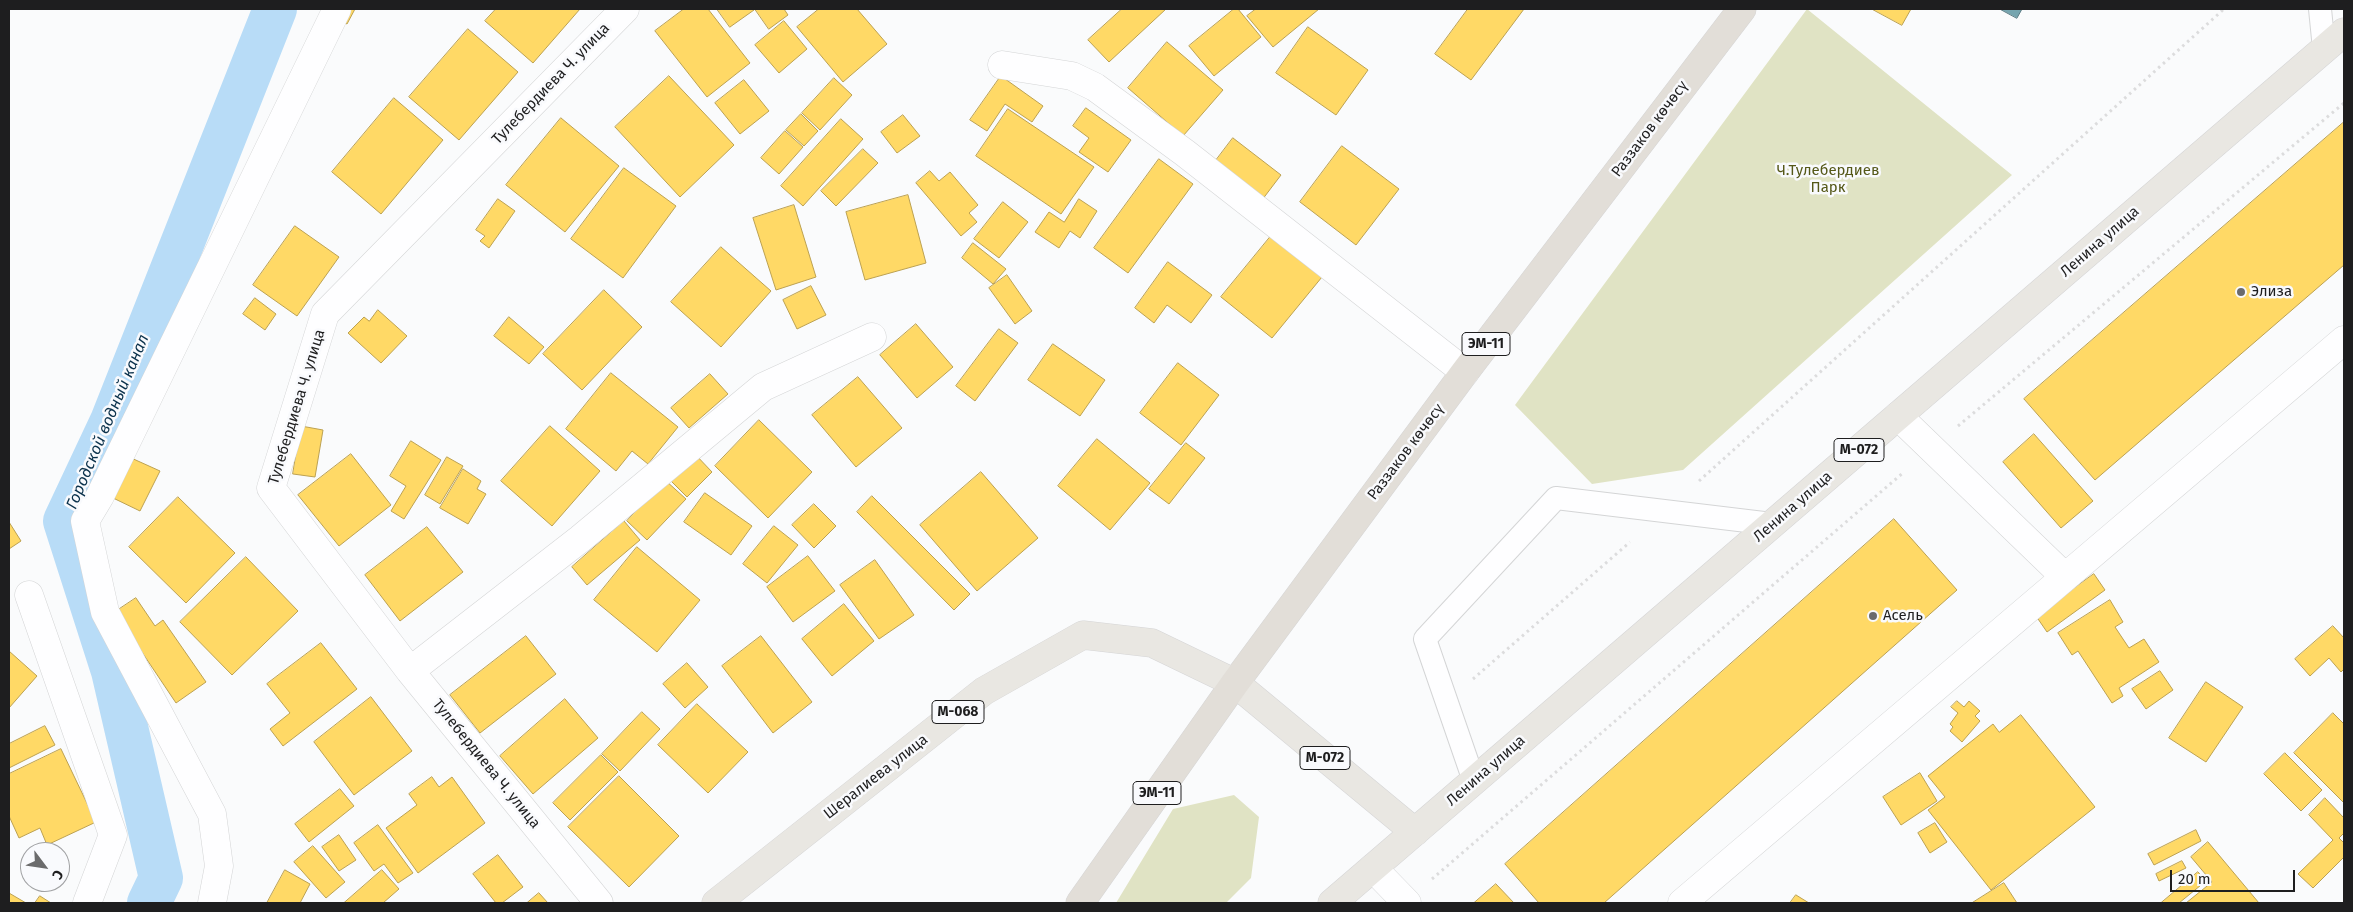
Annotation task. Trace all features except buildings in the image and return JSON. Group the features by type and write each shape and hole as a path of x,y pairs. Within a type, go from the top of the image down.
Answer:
{"highway":[{"name":"Раззаков көчөсү","path":"1080,903 1235,683 1465,372 1742,9"}],"main road":[{"name":"Ленина улица","path":"1332,903 2334,40"},
{"name":"Шералиева улица","path":"716,903 984,691 1083,635 1152,642 1235,683"},
{"name":"М-072","path":"1235,683 1415,832"}],"street":[{"path":"212,903 219,866 212,814 105,612 85,521 104,487 337,9"},
{"name":"Тулебердиева Ч. улица","path":"599,903 410,670 270,488 325,314 625,9"},
{"path":"1002,65 1072,76 1095,86 1465,372"},
{"path":"410,670 580,539 763,387 872,337"},
{"path":"1682,903 2344,340"},
{"path":"1898,416 1933,447 2065,576"},
{"path":"29,596 113,835 86,903"},
{"path":"1373,868 1406,902"}],"lane":[{"path":"2320,9 2334,40"},
{"path":"1474,782 1425,639 1556,498 1772,524"}],"path":[{"path":"1446,702 1665,511 2224,9"},
{"path":"1406,902 1933,447 2344,103"}],"green space":[{"name":"Ч.Тулебердиев Парк","path":"1807,9 2012,175 1683,470 1592,484 1515,405"},
{"path":"1234,795 1259,817 1251,878 1226,903 1116,903 1173,809"}],"waterway":[{"name":"Городской водный канал","path":"149,903 161,878 113,671 65,521 112,421 275,9"}],"place":[{"name":"Элиза","path":"2241,292"},
{"name":"Асель","path":"1873,616"}]}
